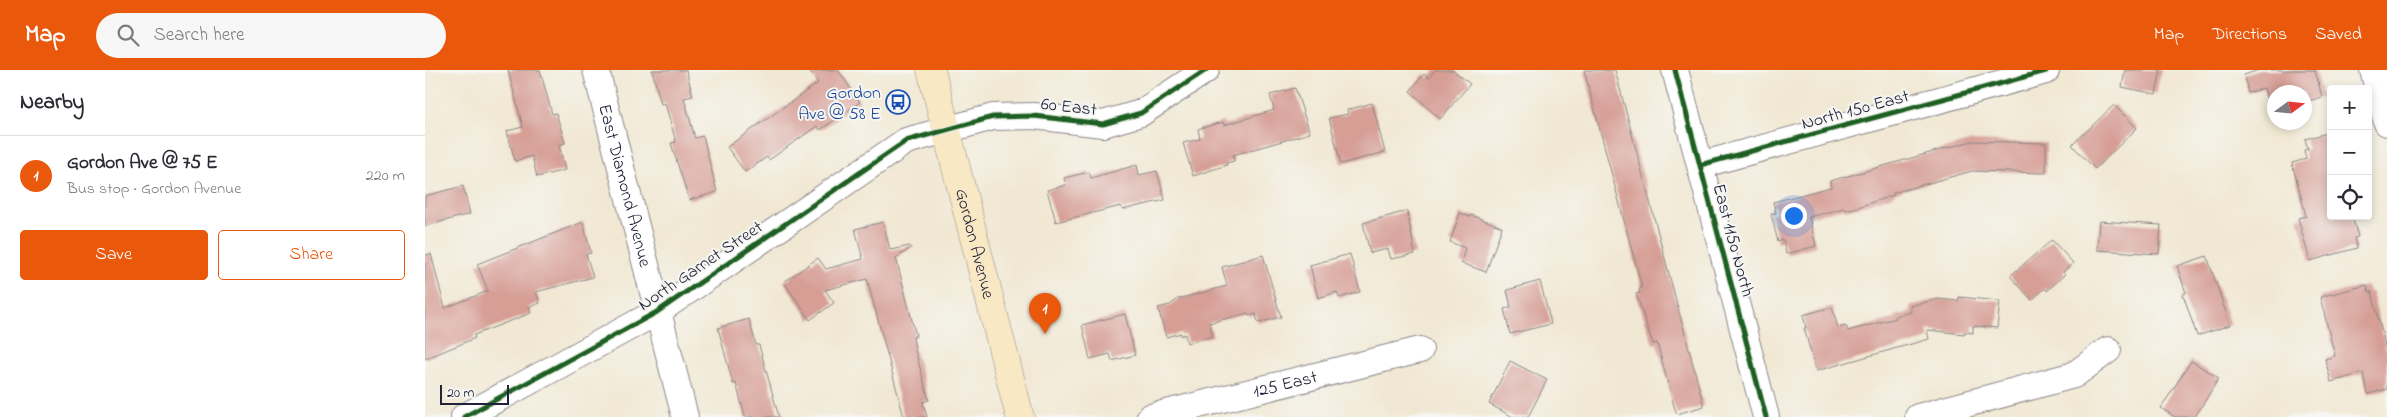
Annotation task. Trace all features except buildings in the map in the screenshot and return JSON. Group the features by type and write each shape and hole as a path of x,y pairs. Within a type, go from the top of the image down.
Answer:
{"main road":[{"name":"Gordon Avenue","path":"931,70 1020,417"}],"street":[{"name":"East Diamond Avenue","path":"596,70 685,417"},
{"name":"60 East","path":"946,129 1001,117 1034,116 1103,124 1141,113 1206,70"},
{"name":"East 1150 North","path":"1675,70 1766,417"},
{"path":"2373,70 2387,123"},
{"name":"North 150 East","path":"1700,165 2046,71"},
{"name":"North Garnet Street","path":"464,417 657,312 906,141 946,129"},
{"name":"125 East","path":"1150,417 1421,350"},
{"path":"1918,417 2074,375 2108,350"}],"cycle path":[{"path":"464,417 657,312 906,141 993,117 1034,116 1103,124 1141,113 1206,70"},
{"path":"1675,70 1766,417"},
{"path":"1700,165 2046,71"}],"place":[{"name":"Gordon Ave @ 58 E","path":"898,102"},
{"name":"Gordon Ave @ 75 E","path":"1045,334"}]}
